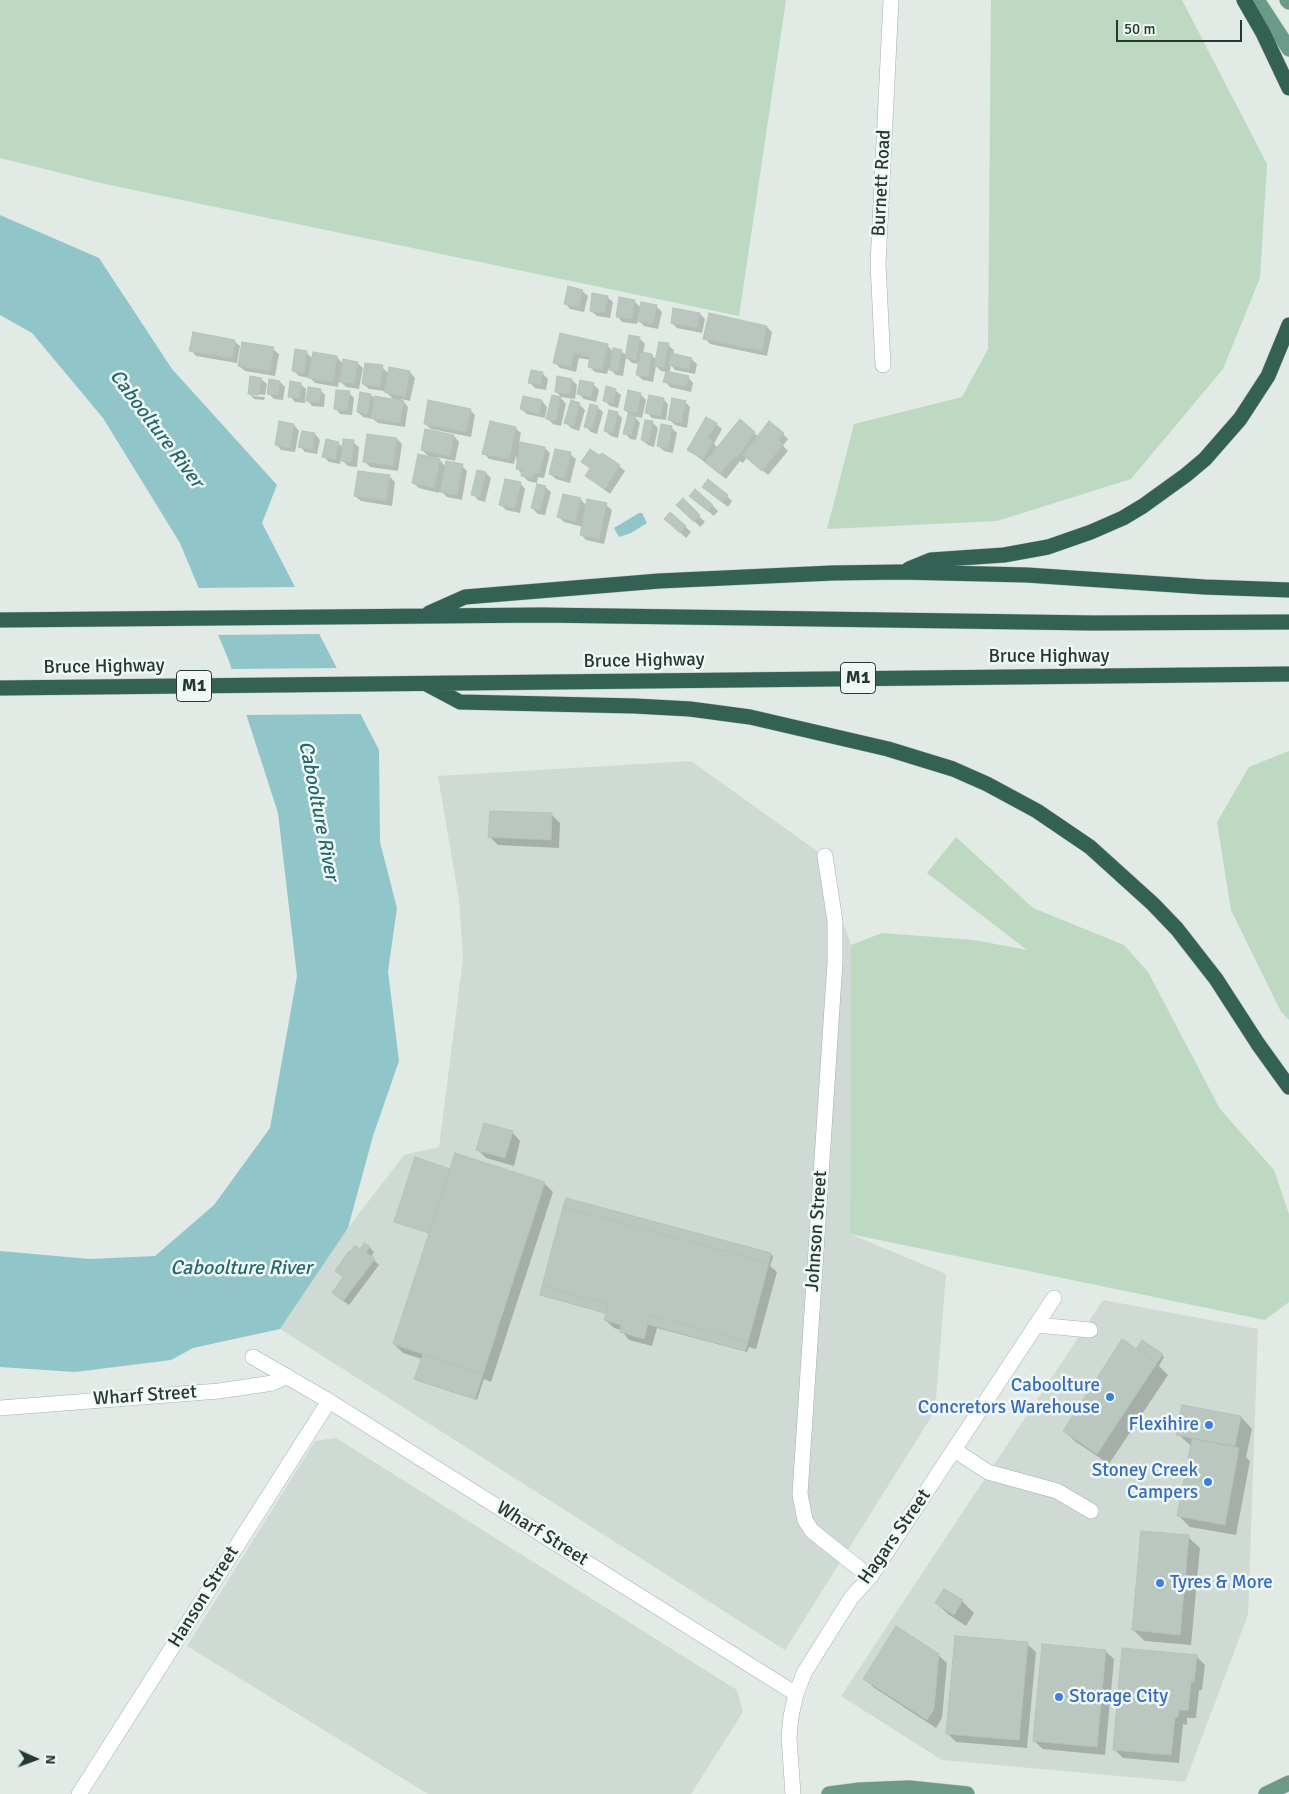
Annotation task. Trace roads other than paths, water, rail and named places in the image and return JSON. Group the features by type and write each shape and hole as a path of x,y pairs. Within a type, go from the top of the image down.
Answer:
{"highway":[{"path":"1244,0 1263,33 1289,88"},
{"path":"901,572 931,560 1004,555 1048,547 1092,532 1123,518 1143,506 1186,475 1205,458 1240,419 1268,376 1289,325"},
{"path":"423,616 465,597 723,577 901,572 1027,575 1205,588 1289,590"},
{"name":"Bruce Highway","path":"0,620 423,616 1289,622"},
{"name":"Bruce Highway","path":"0,688 1289,674"},
{"path":"426,684 460,702 635,706 690,709 750,717 888,749 953,768 988,784 1037,811 1090,847 1153,904 1177,929 1216,979 1258,1044 1289,1087"}],"main road":[{"path":"1257,0 1289,49"},
{"path":"1266,1794 1289,1783"},
{"path":"829,1794 902,1788 967,1794"}],"street":[{"name":"Burnett Road","path":"883,365 878,264 891,0"},
{"name":"Johnson Street","path":"824,856 835,921 835,962 800,1494 805,1520 812,1531 870,1578"},
{"name":"Hagars Street","path":"793,1794 789,1738 796,1694 814,1653 850,1598 870,1578 1054,1298"},
{"path":"1036,1325 1090,1330"},
{"name":"Wharf Street","path":"253,1357 328,1401 796,1694"},
{"name":"Wharf Street","path":"0,1408 219,1391 268,1384 287,1376"},
{"name":"Hanson Street","path":"79,1794 328,1401"},
{"path":"954,1450 988,1472 1044,1486 1091,1512"}],"water":[{"name":"Caboolture River","path":"0,215 99,258 172,369 277,485 262,523 379,750 380,842 397,908 388,971 399,1061 373,1136 348,1228 280,1329 193,1348 171,1360 75,1372 0,1367 0,1251 90,1259 155,1256 214,1205 270,1128 297,976 278,813 229,661 180,543 103,418 32,333 0,315"},
{"path":"642,513 647,523 631,533 619,537 614,528"}],"place":[{"name":"Caboolture Concretors Warehouse","path":"1110,1397"},
{"name":"Flexihire","path":"1209,1425"},
{"name":"Stoney Creek Campers","path":"1208,1482"},
{"name":"Tyres & More","path":"1160,1583"},
{"name":"Storage City","path":"1059,1697"}]}
